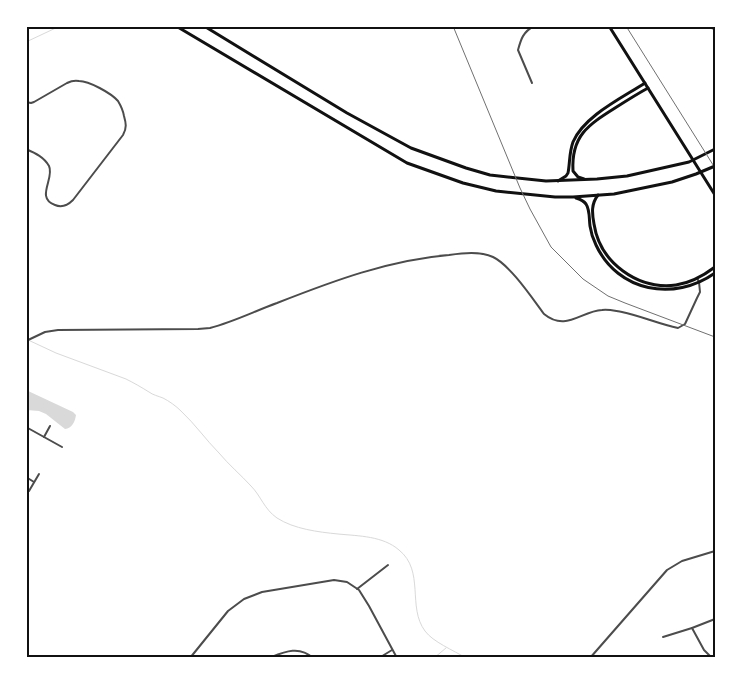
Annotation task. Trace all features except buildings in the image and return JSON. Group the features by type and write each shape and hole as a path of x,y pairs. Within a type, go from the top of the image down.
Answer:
{"main road":[{"path":"176,26 407,164 463,183 496,191 573,197 614,194 672,182 715,166"},
{"path":"204,26 346,113 411,148 490,175 557,182 627,176 689,162 715,149"},
{"path":"609,26 715,195"},
{"path":"557,182 568,174 571,149 577,134 583,126 597,114 645,83"},
{"path":"587,180 578,177 573,171 574,154 579,138 592,123 648,88"},
{"path":"599,195 594,200 593,205 594,229 604,251 625,273 640,280 660,285 706,279 715,273"},
{"path":"573,197 582,200 587,206 593,237 601,254 613,268 641,286 657,289 678,289 698,280 715,267"}],"street":[{"path":"532,82 518,50 521,37 534,26"},
{"path":"26,102 34,102 67,83 76,80 82,81 117,100 122,108 126,124 123,135 79,193 70,203 64,206 56,206 48,200 45,190 50,172 48,165 41,157 26,149"},
{"path":"26,341 45,332 58,330 210,328 357,274 406,260 454,254 481,254 500,261 544,314 551,319 560,321 570,321 597,310 606,310 681,327 685,324 700,292 698,280"},
{"path":"44,437 50,426"},
{"path":"26,427 62,447"},
{"path":"29,491 39,474"},
{"path":"26,477 34,482"},
{"path":"590,658 667,570 682,561 715,551"},
{"path":"357,589 388,565"},
{"path":"190,658 228,611 244,599 262,592 334,580 347,582 357,589 369,606 397,658"},
{"path":"663,637 715,619"},
{"path":"692,628 704,650 712,658"},
{"path":"269,658 296,650 308,653 313,658"},
{"path":"379,658 392,650"}],"shaded area":[{"path":"26,390 73,412 76,415 73,424 65,429 46,414 39,411 26,410"}],"waterway":[{"path":"26,42 60,26"},
{"path":"26,339 56,353 126,379 172,404 186,416 251,486 269,511 284,522 314,531 378,539 393,545 407,559 412,568 417,611 425,631 438,642 466,658"},
{"path":"434,658 446,648"}],"railway":[{"path":"453,26 520,188 551,247 583,279 608,296 715,337"},
{"path":"626,26 715,168"},
{"path":"705,26 715,30"}]}
